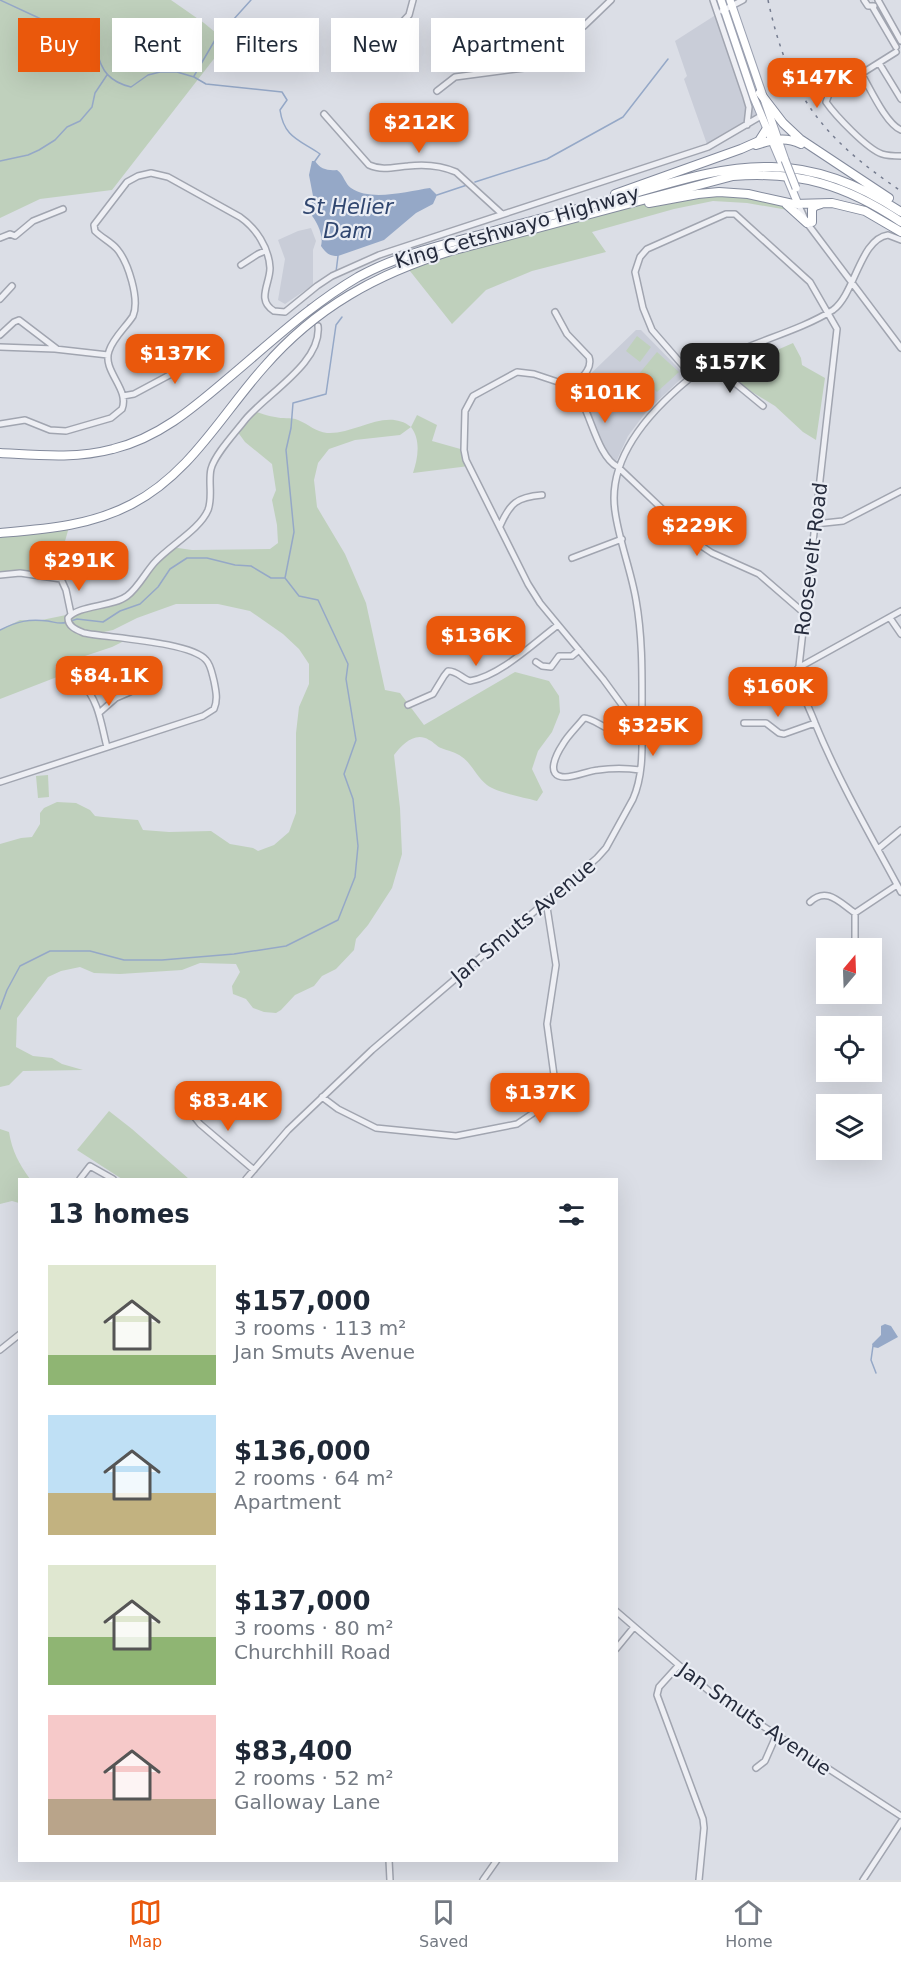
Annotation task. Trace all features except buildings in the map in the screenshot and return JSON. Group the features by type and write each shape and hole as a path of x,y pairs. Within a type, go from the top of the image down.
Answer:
{"highway":[{"path":"760,93 791,131 901,206"},
{"path":"576,209 741,149 759,141 766,130"},
{"path":"741,149 774,140 795,141 830,159"},
{"name":"King Cetshwayo Highway","path":"0,453 60,457 113,450 135,442 190,411 317,305 376,268 420,251 576,209 723,170 773,167 802,169 836,178 869,193 901,212"},
{"name":"King Cetshwayo Highway","path":"0,533 69,526 113,513 133,504 156,489 194,454 277,352 325,311 348,295 392,272 451,251 725,177 755,174 800,177 838,188 869,202 901,222"},
{"path":"586,214 718,192 748,194 786,203 824,202 858,209 901,232"},
{"path":"786,203 809,223 813,208 824,202"}],"main road":[{"path":"721,0 726,7 760,93 774,140 801,204"},
{"path":"726,7 766,130 774,140"}],"street":[{"path":"406,18 413,0"},
{"path":"437,91 455,77 524,68 551,52 584,26 611,0"},
{"path":"713,0 726,7 749,107 747,125"},
{"path":"726,7 743,0"},
{"path":"864,0 866,4 872,6 899,48"},
{"path":"872,6 878,0 899,48"},
{"path":"899,48 829,94 826,100 827,104 861,140 873,149 885,155 901,156"},
{"path":"879,63 901,99"},
{"path":"861,74 889,121 901,130"},
{"path":"324,114 369,165 379,169 435,165 456,172 502,214"},
{"path":"0,424 25,420 54,431 71,430 118,414 124,403 123,396 109,364 108,356 111,346 133,316 135,297 120,253 95,231 94,225 120,190 131,179 138,176 151,173 172,179 244,220 257,233 265,252 270,271 264,294 266,303 274,311 285,312 332,276 379,255 708,147 761,116"},
{"path":"801,204 816,234 901,348"},
{"path":"0,238 10,234 15,236 33,221 63,209"},
{"name":"Roosevelt Road","path":"692,376 650,327 635,275 638,261 643,253 731,213 741,218 810,282 837,332 798,668 801,687 834,768 901,892"},
{"name":"Jan Smuts Avenue","path":"247,1178 288,1130 393,1032 602,853 633,799 640,771 642,729 640,624 615,512 614,482 618,467 633,440 650,416 692,376 712,364 828,313 841,303 876,239 888,235 901,240"},
{"path":"241,265 265,252"},
{"path":"845,274 858,270"},
{"path":"0,299 12,286"},
{"path":"305,296 309,304"},
{"path":"555,312 567,334 589,357 590,361 589,369 573,387"},
{"path":"0,335 19,320 57,350"},
{"path":"71,614 128,595 156,561 201,522 209,508 211,472 216,459 253,411 308,359 317,341 318,326"},
{"path":"123,396 134,394 190,364 204,341"},
{"path":"0,347 108,356"},
{"path":"712,364 763,406"},
{"path":"642,729 632,723 630,716 603,678 558,625 528,584 466,460 464,450 467,405 471,398 517,372 534,374 573,387 608,459 700,545 755,571 804,613"},
{"path":"815,524 843,521 901,491"},
{"path":"500,526 513,503 542,495"},
{"path":"572,558 622,539"},
{"path":"0,574 20,573 61,579 71,614 69,623 84,633 181,648 204,658 212,673 217,701 216,706 203,716 0,782"},
{"path":"798,668 901,611"},
{"path":"890,618 901,634"},
{"path":"408,705 433,694 448,671 455,672 470,681 494,671 558,625"},
{"path":"536,662 542,666 551,667 559,656 572,656 579,650"},
{"path":"800,651 810,662"},
{"path":"82,683 94,698 107,747"},
{"path":"99,713 116,698 130,692"},
{"path":"630,716 633,713 642,713"},
{"path":"617,732 584,718 562,745 553,769 559,776 566,777 621,767 640,771"},
{"path":"744,723 766,723 784,734 815,723"},
{"path":"878,849 901,830"},
{"path":"855,913 897,885"},
{"path":"810,902 818,895 827,895 855,913"},
{"path":"322,1097 338,1109 376,1128 456,1136 518,1124 551,1101 556,1090 547,1024 556,965 546,901"},
{"path":"855,913 855,938"},
{"path":"188,1109 200,1124 254,1170"},
{"path":"81,1178 90,1166 111,1178"},
{"path":"0,1350 18,1336"},
{"name":"Jan Smuts Avenue","path":"618,1613 709,1691 901,1816"},
{"path":"618,1647 634,1627"},
{"path":"678,1666 659,1686 657,1695 703,1819 699,1880"},
{"path":"756,1768 769,1755 776,1736"},
{"path":"863,1880 901,1822"},
{"path":"389,1862 390,1880"},
{"path":"483,1880 496,1862"}],"shaded area":[{"path":"725,9 761,116 708,147 684,79 687,76 675,41"},
{"path":"311,228 316,241 313,250 313,285 285,304 278,300 285,259 278,240"},
{"path":"636,330 641,330 685,375 646,412 628,436 615,464 602,443 578,386"}],"green space":[{"path":"0,0 171,0 197,18 112,18 112,72 202,72 202,22 214,31 214,59 112,190 40,199 0,218"},
{"path":"719,192 781,202 788,210 747,203 713,201 674,209 592,232 606,252 532,271 486,290 452,324 406,266 601,214"},
{"path":"637,336 651,347 640,362 626,351"},
{"path":"793,343 802,365 825,378 816,440 803,432 775,406 725,373"},
{"path":"657,352 679,372 657,392 649,385 650,381 638,375"},
{"path":"253,411 272,417 295,419 327,433 391,420 411,427 400,435 355,440 329,449 318,463 314,480 317,507 345,554 366,603 385,690 400,693 424,725 515,672 549,681 559,696 560,712 552,732 538,751 532,769 543,792 537,801 497,790 483,782 460,755 424,738 409,740 394,755 402,854 392,888 356,939 354,950 336,969 322,976 314,986 295,995 276,1013 253,1008 246,999 233,994 232,986 240,972 236,964 200,963 182,970 120,974 94,973 80,967 61,971 48,977 17,1018 16,1047 33,1056 52,1058 62,1064 83,1070 23,1071 9,1085 0,1087 0,844 32,837 40,824 40,813 44,808 57,802 76,803 90,810 95,816 138,820 143,830 211,831 230,844 258,851 274,845 289,832 296,813 296,733 299,707 309,684 309,664 299,649 283,634 250,611 218,604 176,604 137,618 113,630 95,634 126,640 55,666 57,677 0,699 0,630 20,620 37,621 71,614 125,598 171,547 192,550 270,549 278,543 272,500 276,490 272,464 245,442 237,431"},
{"path":"417,415 437,425 432,441 464,450 469,466 413,473 418,449 411,427"},
{"path":"69,527 60,559 64,574 61,579 20,573 0,574 0,533"},
{"path":"48,775 49,797 38,798 36,776"},
{"path":"109,1111 188,1178 120,1178 77,1150"},
{"path":"0,1129 9,1132 16,1157 29,1178 18,1178 18,1203 12,1201 0,1204"}],"water":[{"name":"St Helier Dam","path":"312,161 324,169 337,170 351,188 359,192 379,195 430,188 437,195 433,204 416,213 384,240 338,256 332,255 321,246 322,237 310,213 313,196 309,175"},
{"path":"885,1324 891,1326 898,1337 878,1348 873,1347 872,1344 881,1335 881,1326"}],"waterway":[{"path":"0,0 41,19 61,34 84,42 97,51 108,75 124,85 131,87 148,75 160,72 177,72 194,77 206,84 282,92 287,100 280,110 285,127 294,137 320,154 315,161"},
{"path":"194,76 215,40 251,0"},
{"path":"475,182 547,159 623,117 668,59"},
{"path":"0,161 28,155 39,150 55,140 67,127 80,121 92,107 95,93 107,75"},
{"path":"437,195 467,185"},
{"path":"336,272 338,256"},
{"path":"0,1009 20,966 50,951 90,951 124,960 162,960 234,954 286,946 338,920 355,877 358,846 353,799 344,774 356,740 346,679 348,664 318,600 299,596 285,578 294,532 286,450 293,403 326,394 336,325 342,317"},
{"path":"71,621 77,619 103,622 120,611 140,604 158,587 170,569 187,558 207,558 235,565 251,566 271,578 284,578"},
{"path":"0,630 29,621 67,622"},
{"path":"873,1346 871,1360 876,1373"}],"tunnel":[{"path":"309,304 318,326"}],"railway":[{"path":"768,0 786,62 812,111 829,132 850,152 901,191"}]}
